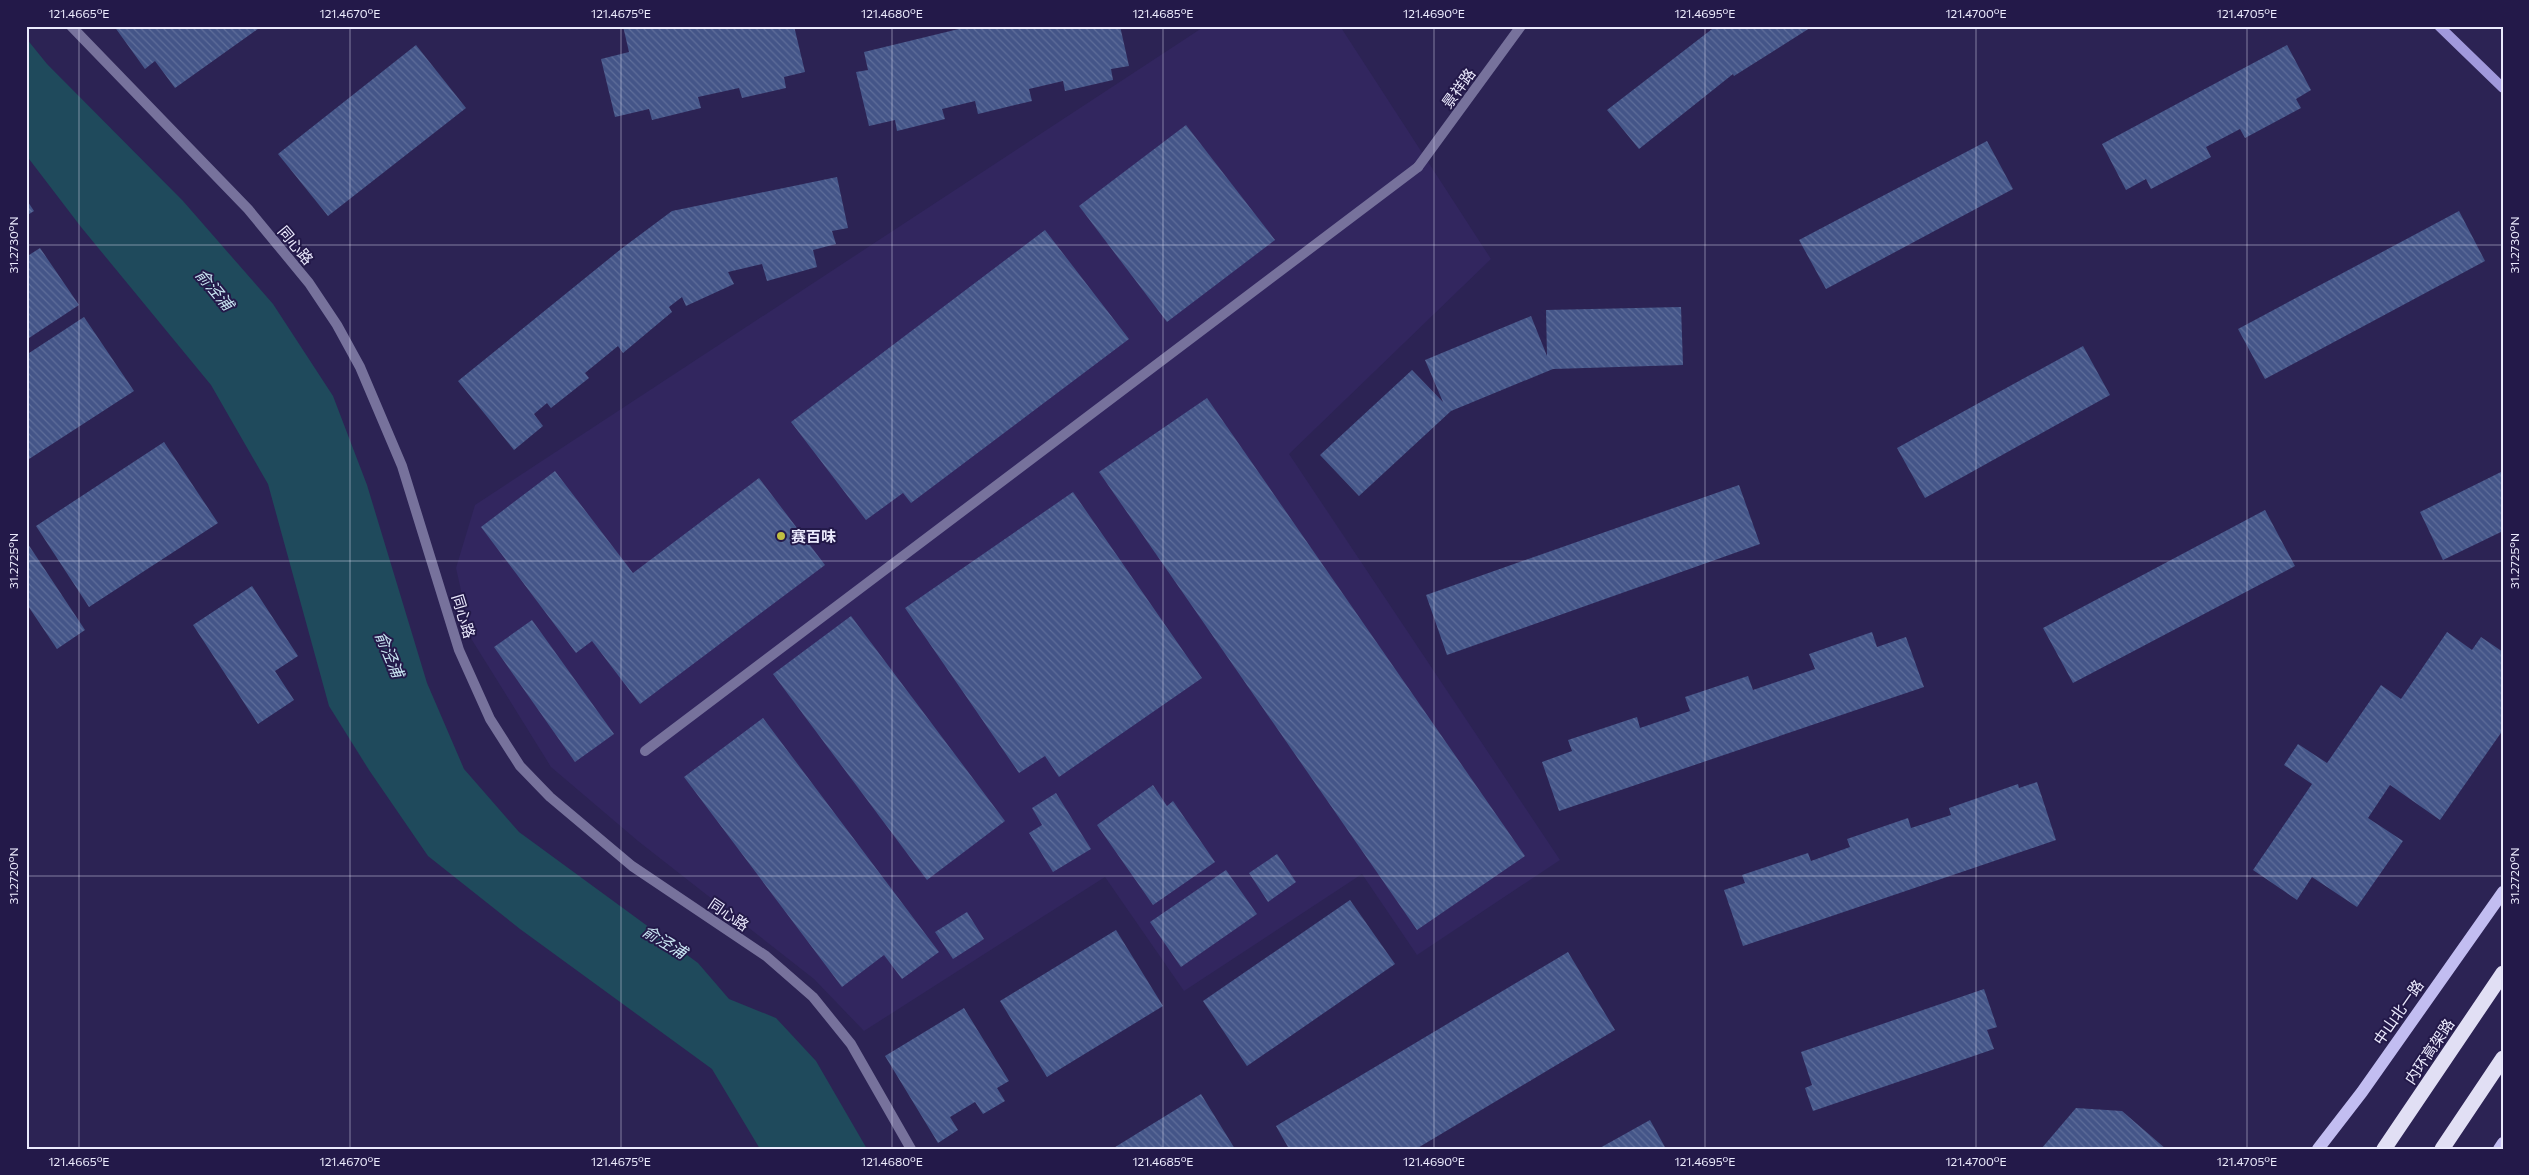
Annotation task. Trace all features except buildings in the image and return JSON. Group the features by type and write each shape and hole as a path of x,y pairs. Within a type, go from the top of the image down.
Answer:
{"highway":[{"name":"内环高架路","path":"2384,1149 2503,973"},
{"path":"2442,1149 2503,1058"}],"main road":[{"path":"2439,26 2503,88"},
{"name":"中山北一路","path":"2318,1149 2362,1092 2503,892"},
{"path":"2499,1149 2503,1143"}],"street":[{"name":"同心路","path":"71,26 248,209 309,283 338,325 360,366 402,466 459,650 490,719 520,766 550,797 632,866 766,956 813,997 851,1044 911,1149"},
{"name":"景祥路","path":"645,751 1418,167 1521,26"}],"shaded area":[{"path":"1205,26 1340,26 1491,259 1289,454 1560,860 1417,955 1362,874 1184,991 1105,877 864,1031 814,979 638,841 551,767 472,640 456,568 475,505"}],"water":[{"name":"俞泾浦","path":"26,38 47,64 183,201 273,304 333,396 367,485 427,683 464,769 519,832 698,963 729,999 776,1018 816,1061 867,1149 760,1149 712,1069 520,929 428,856 369,770 329,706 268,484 211,385 81,227 26,155"}],"place":[{"name":"赛百味","path":"781,536"}]}
